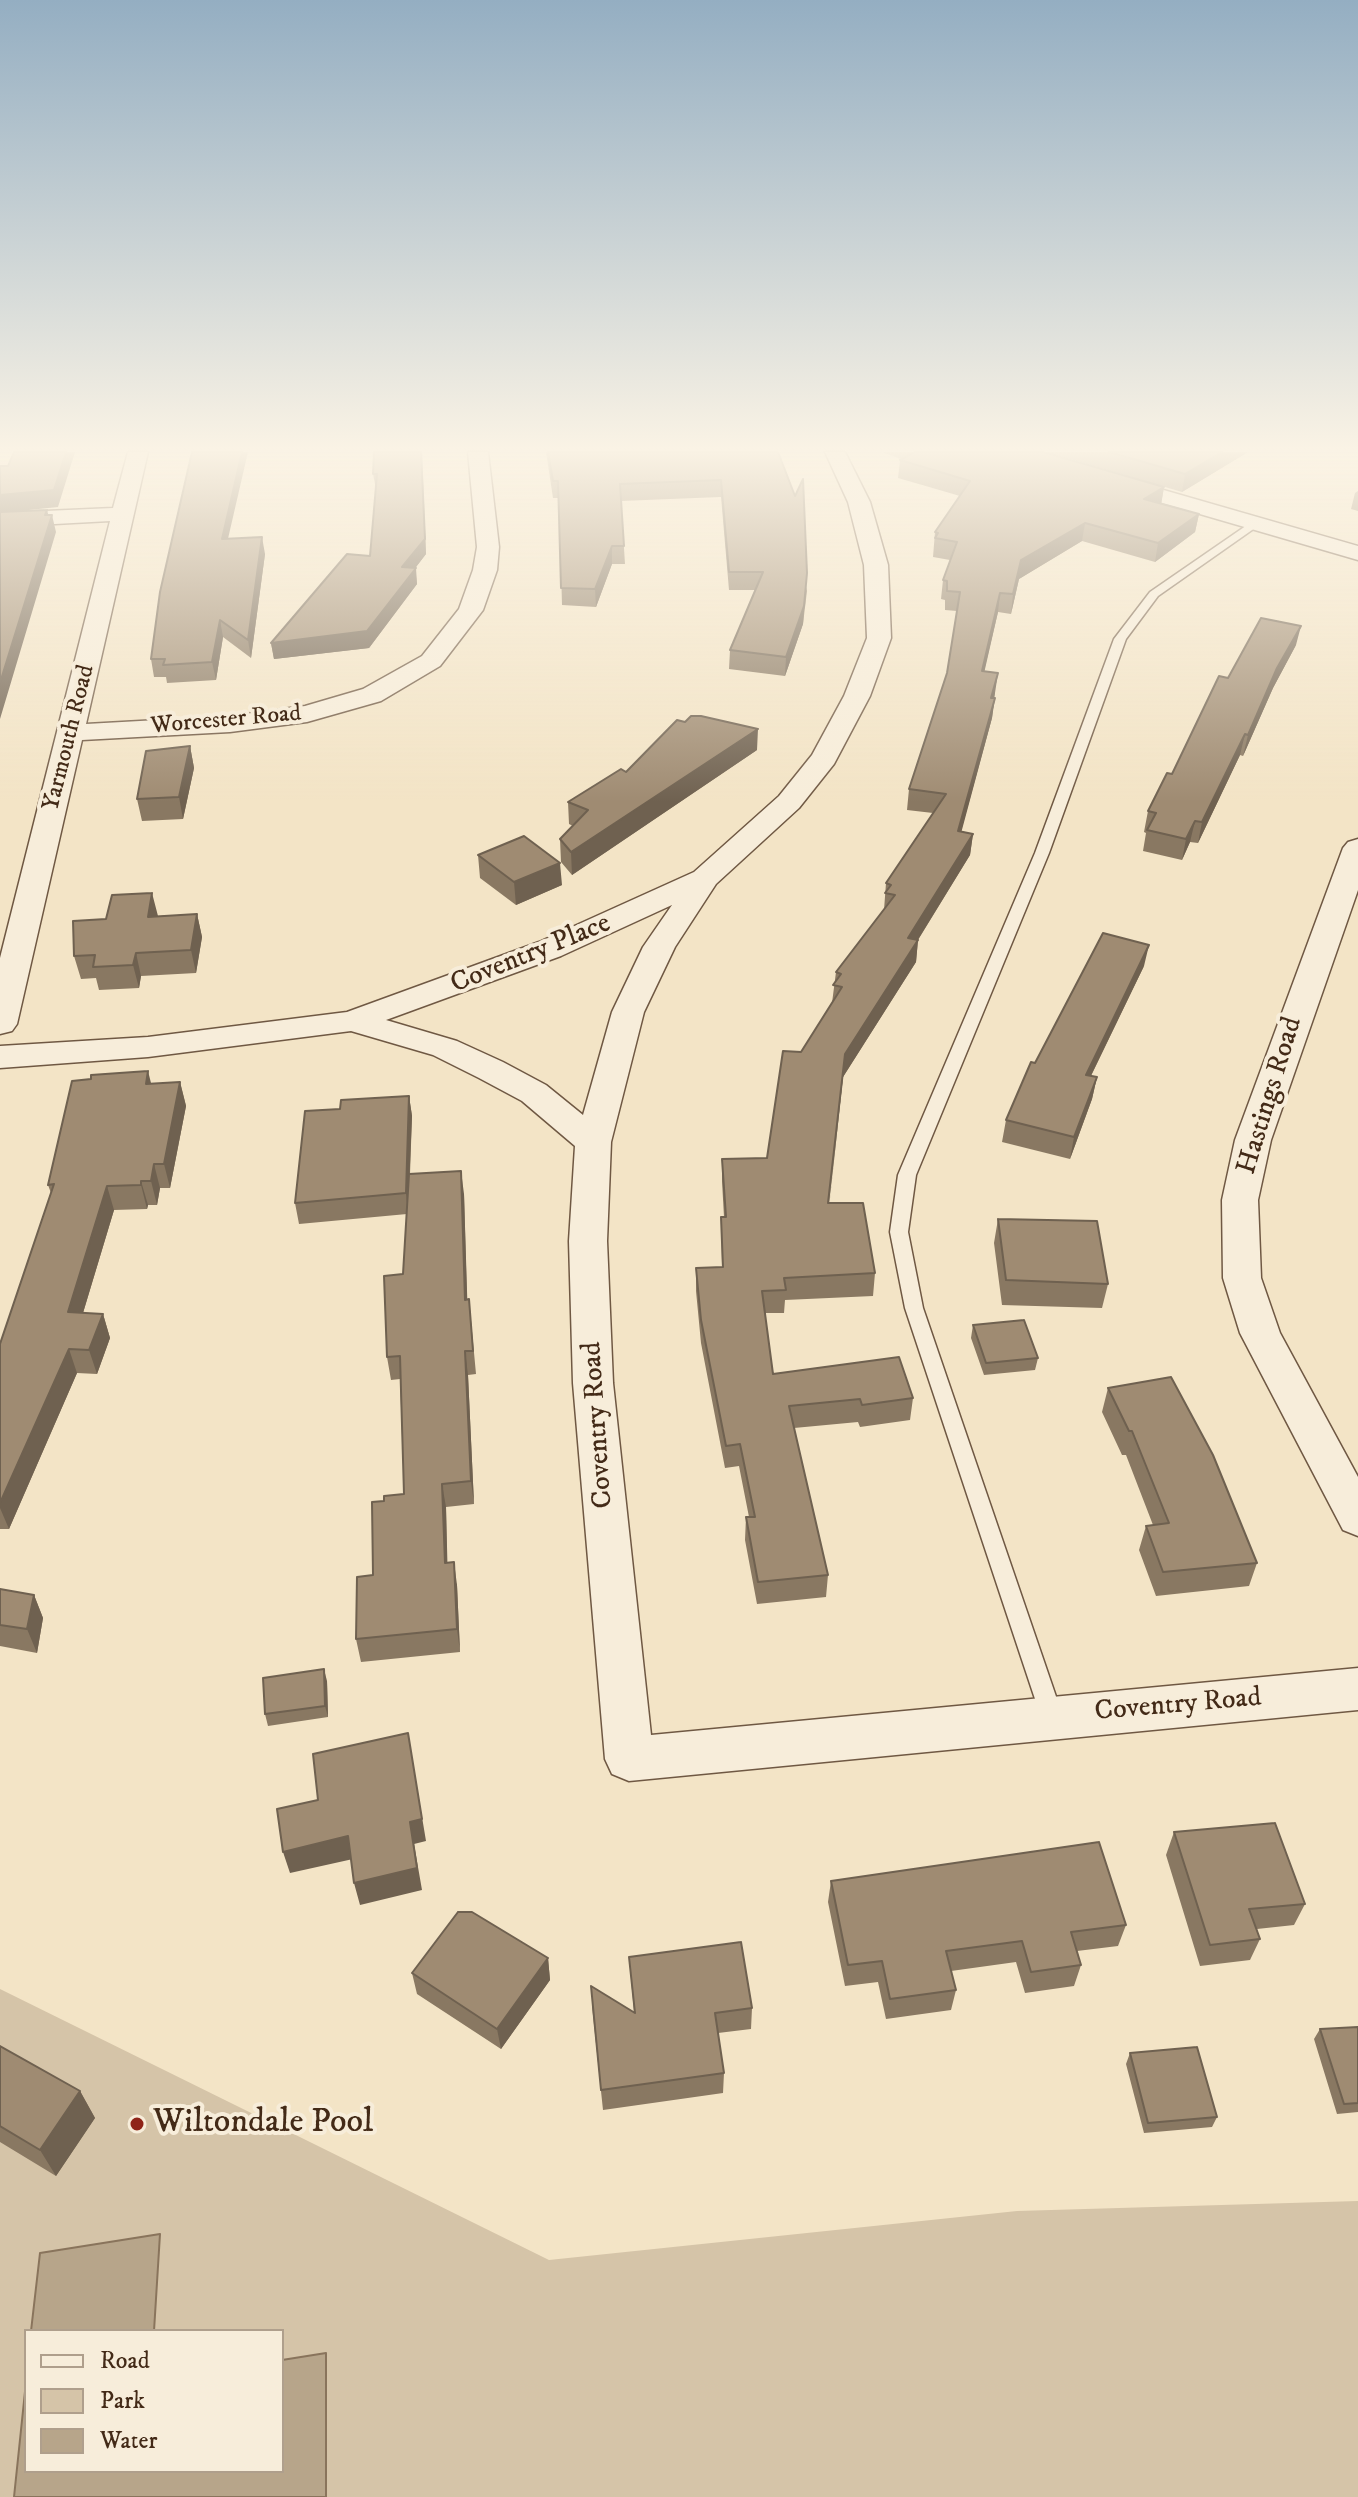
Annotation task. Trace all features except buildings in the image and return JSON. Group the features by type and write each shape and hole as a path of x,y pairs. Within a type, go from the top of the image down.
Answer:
{"street":[{"name":"Yarmouth Road","path":"0,1024 110,569"},
{"name":"Worcester Road","path":"71,733 230,724 307,714 372,695 431,661 466,618 485,569"},
{"name":"Coventry Road","path":"876,569 879,638 857,696 824,758 789,802 705,878 659,947 628,1012 593,1142 588,1241 593,1383 629,1759 1358,1689"},
{"name":"Hastings Road","path":"1358,848 1253,1140 1240,1200 1242,1278 1260,1333 1358,1518"},
{"name":"Coventry Place","path":"0,1057 148,1047 352,1021 451,988 550,949 705,878"},
{"name":"Coventry Place","path":"352,1021 445,1048 491,1070 534,1093 593,1142"}],"lane":[{"path":"1052,1717 914,1308 899,1232 907,1175 1042,853 1120,639 1154,594 1191,569"}],"green space":[{"path":"0,1989 549,2260 1017,2211 1358,2201 1358,2497 0,2497"}],"water":[{"path":"160,2234 154,2329 31,2329 40,2253"},
{"path":"326,2353 326,2497 14,2497 24,2401 24,2473 284,2473 284,2360"}],"place":[{"name":"Wiltondale Pool","path":"137,2124"}]}
